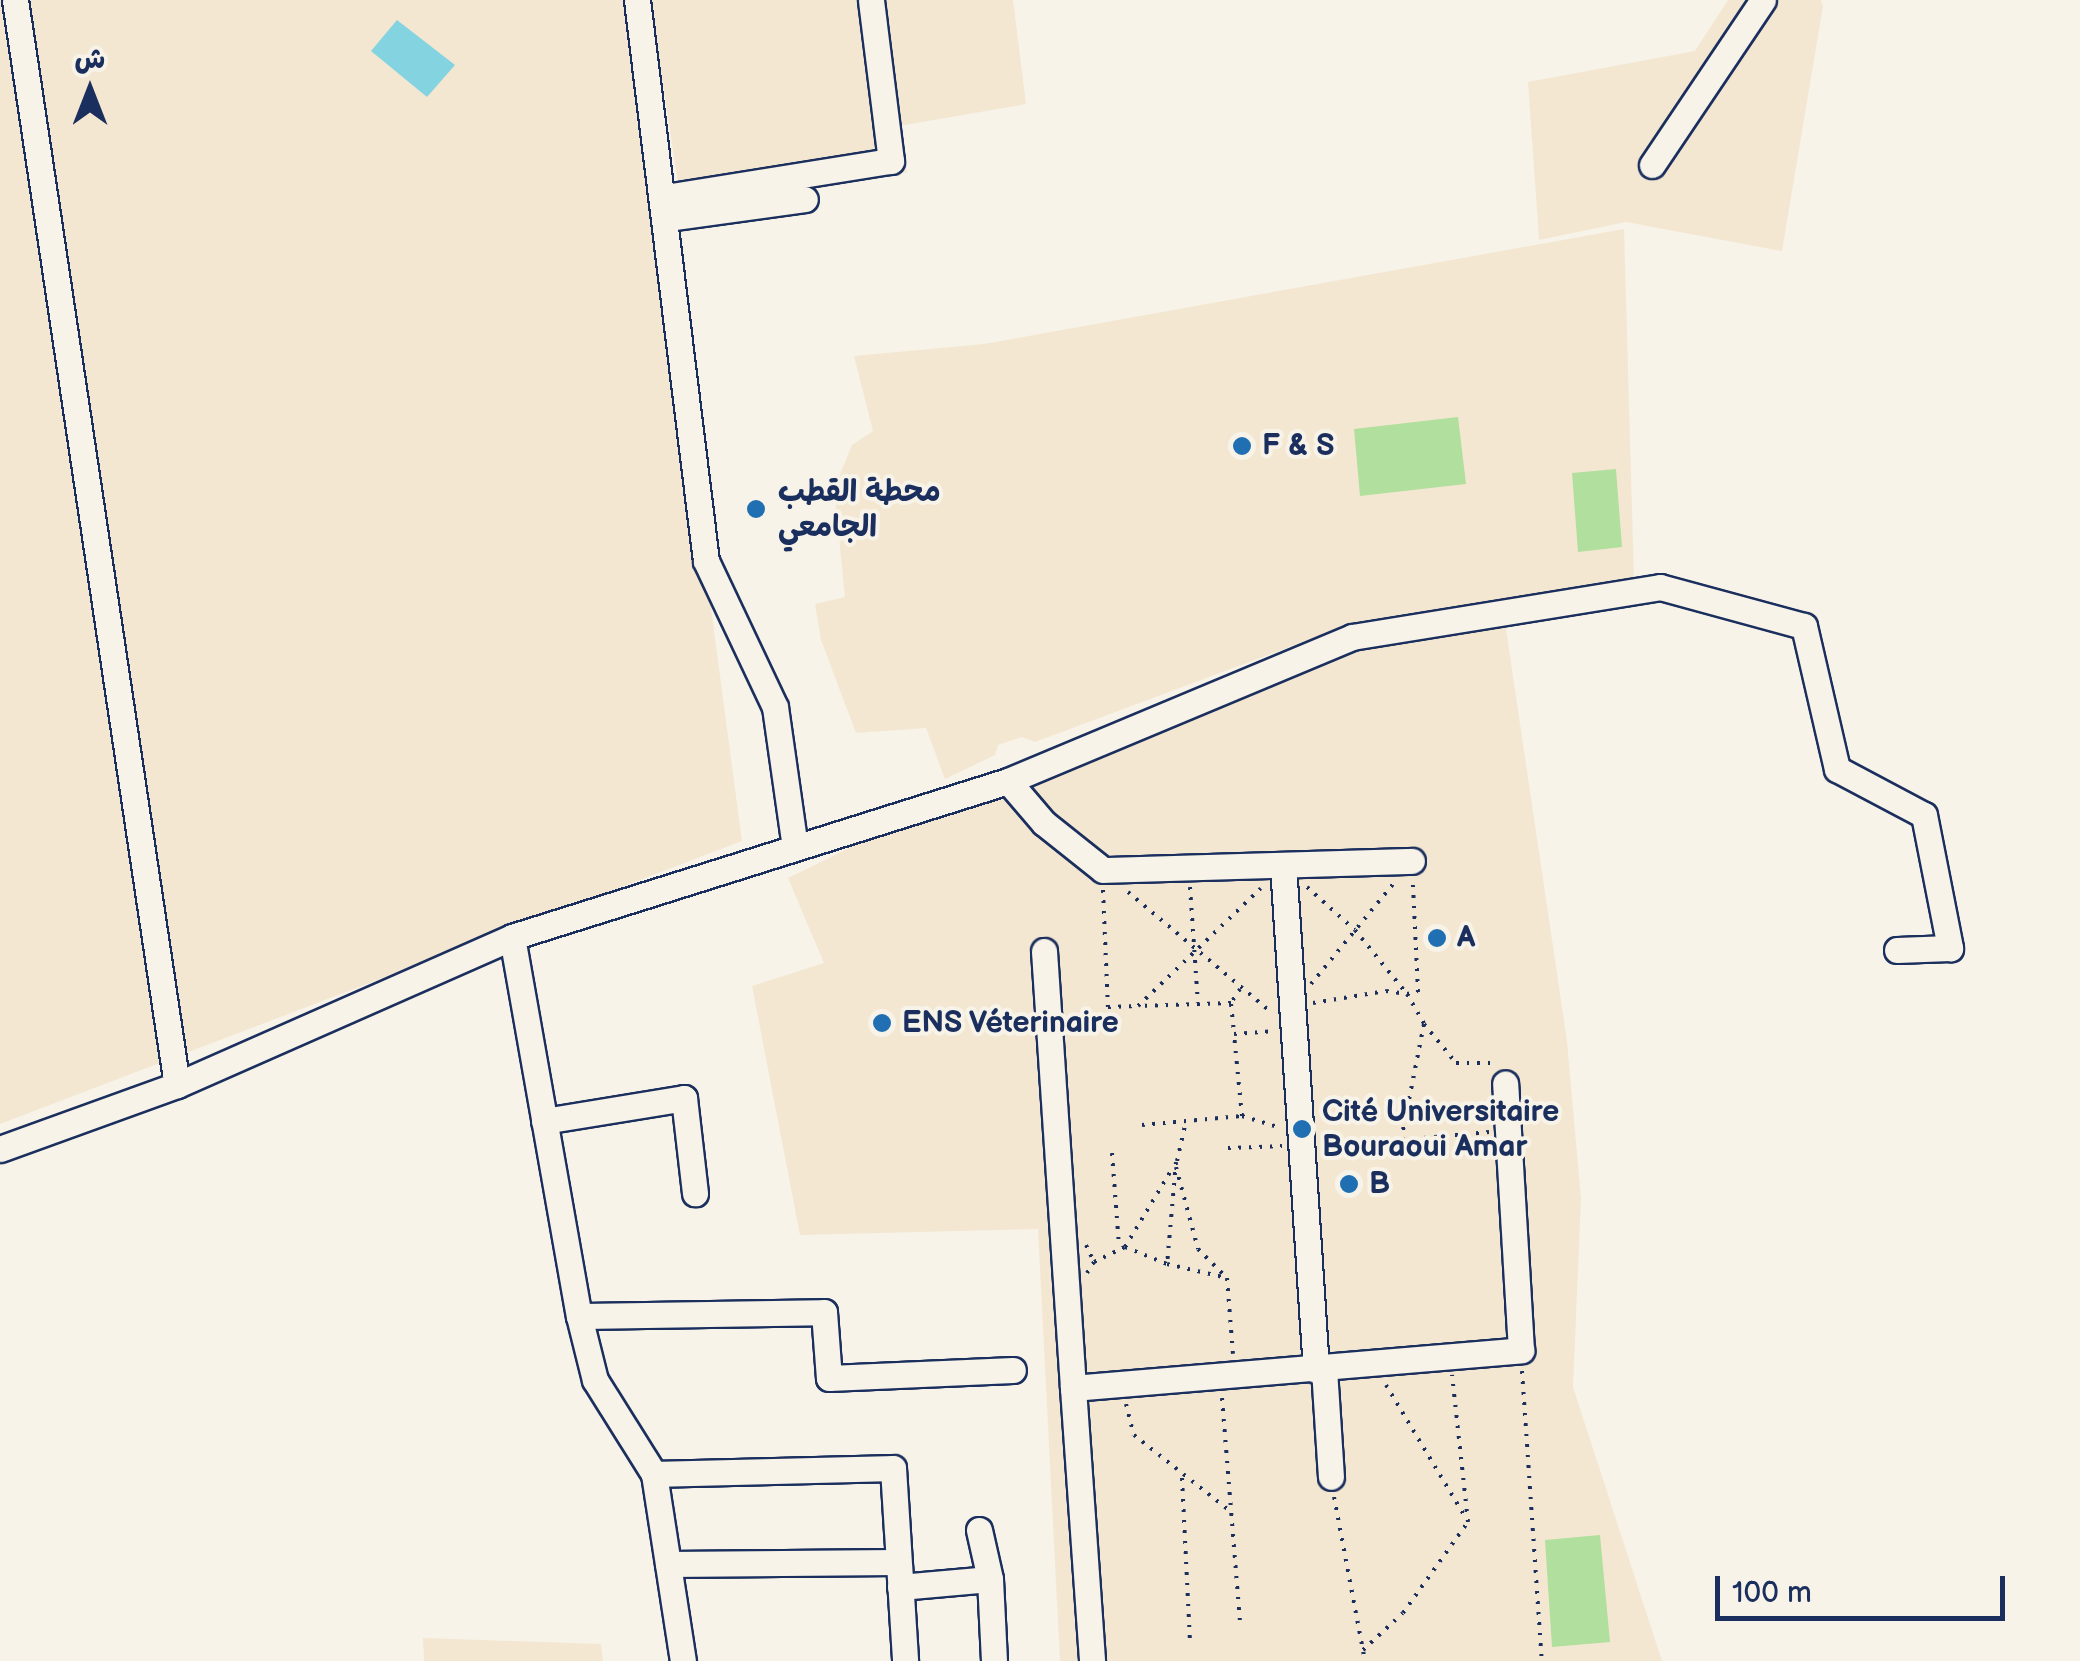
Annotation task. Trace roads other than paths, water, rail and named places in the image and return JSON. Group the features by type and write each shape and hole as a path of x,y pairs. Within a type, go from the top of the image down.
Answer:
{"street":[{"path":"16,0 177,1085"},
{"path":"636,0 666,208 706,560 775,707 795,847"},
{"path":"666,208 890,162 871,0"},
{"path":"1652,165 1763,0"},
{"path":"666,208 805,200"},
{"path":"0,1149 177,1085 512,936 1008,781 1352,637 1660,587 1804,626 1837,768 1924,814 1950,948 1897,950"},
{"path":"1008,781 1044,823 1102,870 1412,861"},
{"path":"1284,865 1302,1145 1330,1478"},
{"path":"512,936 579,1316 595,1380 654,1474 683,1661"},
{"path":"1044,951 1063,1279 1092,1661"},
{"path":"1073,1388 1228,1378 1521,1350 1505,1084"},
{"path":"544,1121 684,1098 694,1194"},
{"path":"579,1316 824,1312 829,1378 1013,1370"},
{"path":"654,1474 893,1468 905,1661"},
{"path":"979,1530 990,1580 994,1661"},
{"path":"668,1564 990,1580"}],"water":[{"path":"397,20 455,65 427,97 371,51"}],"place":[{"name":"F & S","path":"1242,446"},
{"name":"محطة القطب الجامعي","path":"756,509"},
{"name":"A","path":"1437,938"},
{"name":"ENS Véterinaire","path":"882,1023"},
{"name":"Cité Universitaire Bouraoui Amar","path":"1302,1129"},
{"name":"B","path":"1349,1184"}]}
